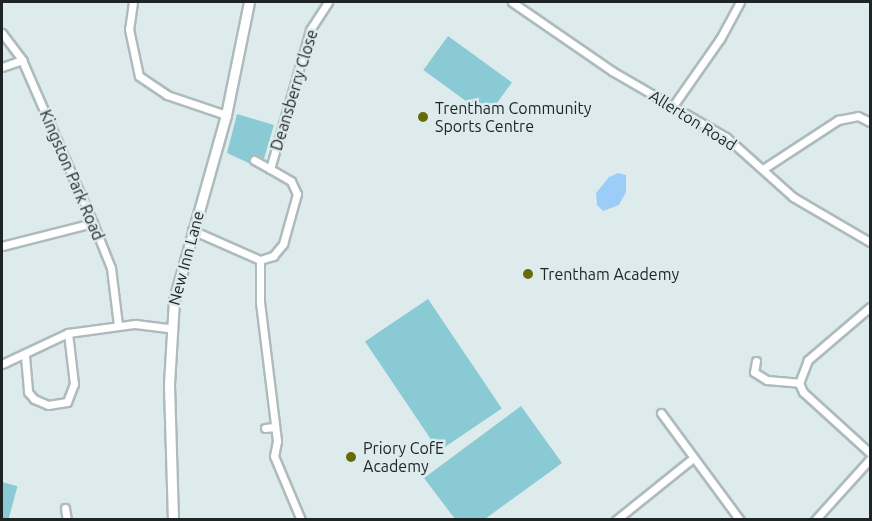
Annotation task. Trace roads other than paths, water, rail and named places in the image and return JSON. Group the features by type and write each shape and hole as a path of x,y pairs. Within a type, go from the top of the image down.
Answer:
{"street":[{"path":"133,2 129,29 140,76 167,95 226,115"},
{"name":"New Inn Lane","path":"173,519 170,328 192,230 226,115 249,2"},
{"name":"Deansberry Close","path":"260,260 273,256 283,244 297,194 291,181 270,169 310,30 328,2"},
{"name":"Allerton Road","path":"512,2 570,44 726,137 793,197 870,242"},
{"path":"673,106 720,39 740,2"},
{"name":"Kingston Park Road","path":"2,34 22,60 111,268 118,325"},
{"path":"2,67 22,60"},
{"path":"763,169 838,120 858,116 870,122"},
{"path":"255,160 270,169"},
{"path":"2,246 93,223"},
{"path":"192,230 260,260 260,303 277,441 274,456 301,519"},
{"path":"870,306 808,360 799,383 803,392 870,453"},
{"path":"2,364 25,356 68,333 118,325 170,328"},
{"path":"25,356 28,392 34,399 48,405 67,402 74,384 68,333"},
{"path":"754,372 756,361"},
{"path":"754,372 773,383 799,383"},
{"path":"746,375 754,372"},
{"path":"661,413 740,519"},
{"path":"265,428 275,427"},
{"path":"616,519 693,458"},
{"path":"815,519 870,459"},
{"path":"65,508 67,519"}],"place":[{"name":"Trentham Community Sports Centre","path":"423,117"},
{"name":"Trentham Academy","path":"528,274"},
{"name":"Priory CofE Academy","path":"351,457"}]}
